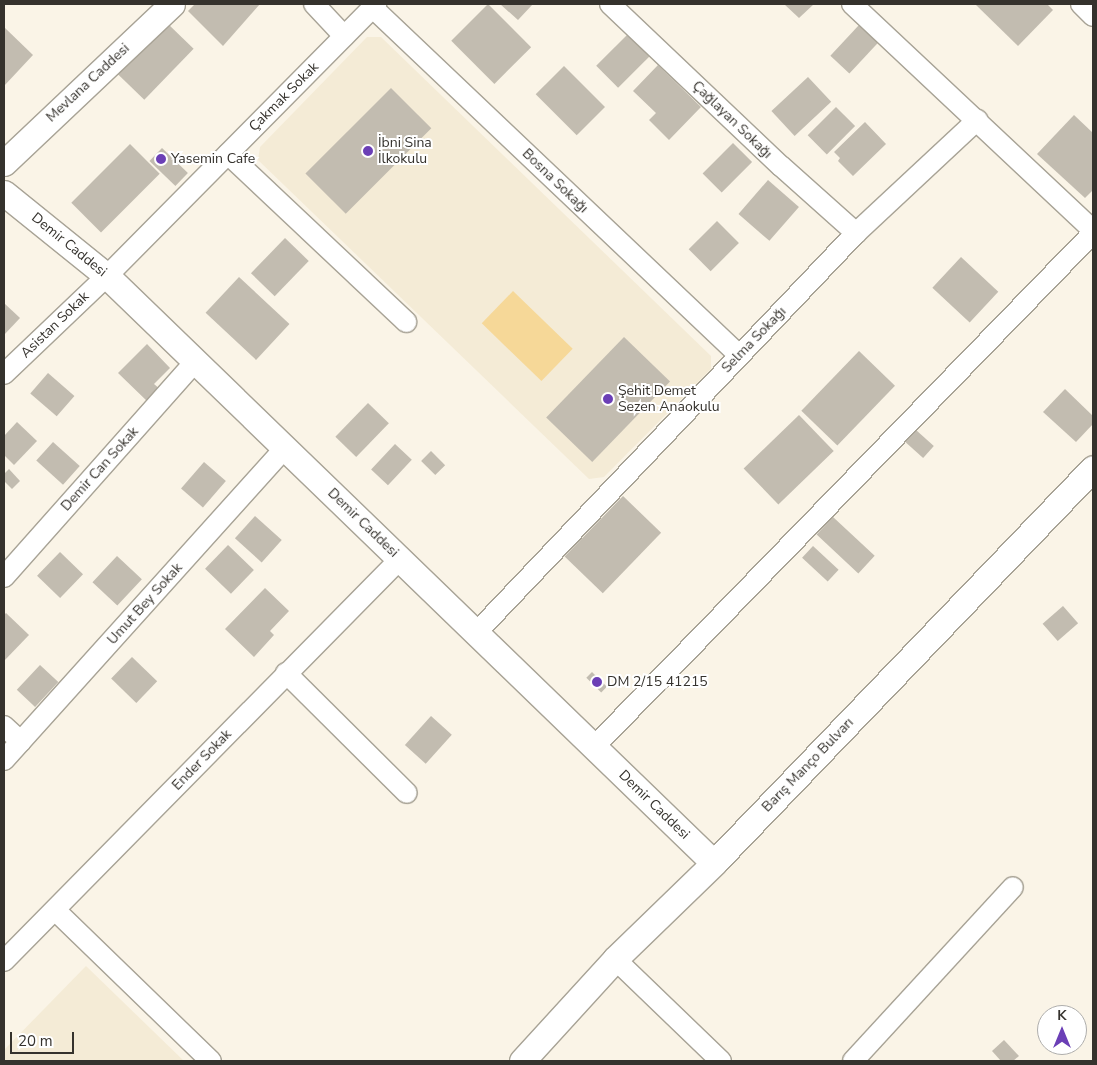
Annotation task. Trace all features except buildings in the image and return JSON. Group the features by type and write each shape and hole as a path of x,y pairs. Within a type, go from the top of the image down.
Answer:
{"street":[{"name":"Mevlana Caddesi","path":"4,163 172,4"},
{"path":"314,4 344,36"},
{"name":"Çağlayan Sokağı","path":"610,4 781,166 856,233"},
{"path":"594,746 1093,231 852,4"},
{"path":"1082,4 1093,16"},
{"name":"Çakmak Sokak","path":"107,276 374,6"},
{"name":"Bosna Sokağı","path":"374,6 740,355"},
{"name":"Selma Sokağı","path":"476,632 856,233 977,120"},
{"path":"228,154 406,322"},
{"name":"Demir Caddesi","path":"4,193 107,276 286,447 714,863"},
{"name":"Asistan Sokak","path":"4,374 107,276"},
{"name":"Demir Can Sokak","path":"4,577 196,361"},
{"name":"Umut Bey Sokak","path":"4,760 286,447"},
{"name":"Barış Manço Bulvarı","path":"522,1061 615,959 714,863 1093,468"},
{"name":"Ender Sokak","path":"4,961 400,559"},
{"path":"286,674 408,793"},
{"path":"4,726 21,742"},
{"path":"853,1061 1013,887"},
{"path":"54,910 211,1061"},
{"path":"615,959 721,1061"}],"shaded area":[{"path":"367,37 381,37 711,356 711,369 604,477 589,479 258,160 260,147"},
{"path":"513,291 573,349 541,381 482,323"},
{"path":"86,966 184,1061 4,1061 4,1050"}],"place":[{"name":"İbni Sina İlkokulu","path":"368,151"},
{"name":"Yasemin Cafe","path":"161,159"},
{"name":"Şehit Demet Sezen Anaokulu","path":"608,399"},
{"name":"DM 2/15 41215","path":"597,682"}]}
